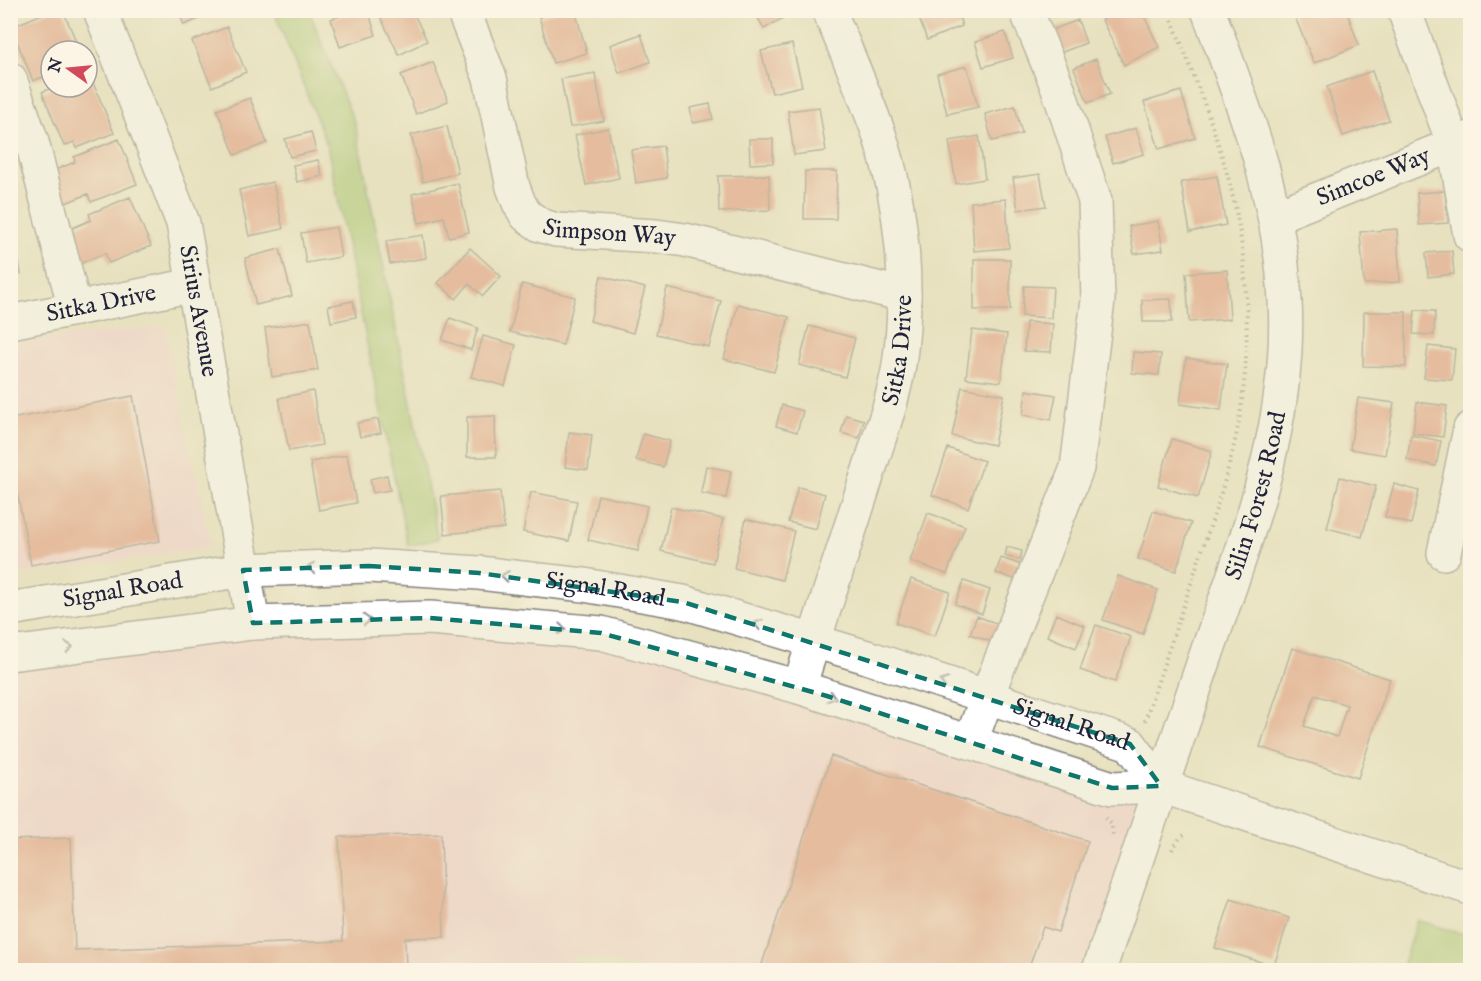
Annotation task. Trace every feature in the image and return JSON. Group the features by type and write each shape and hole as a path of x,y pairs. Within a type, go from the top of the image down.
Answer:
{"street":[{"name":"Sirius Avenue","path":"100,10 183,223 253,623"},
{"name":"Simpson Way","path":"463,10 490,78 513,187 526,215 540,225 556,230 685,240 904,295"},
{"name":"Sitka Drive","path":"799,687 890,405 899,365 904,295 899,224 890,172 868,104 829,10"},
{"path":"971,741 1077,468 1098,300 1095,201 1058,88 1026,10"},
{"name":"Silin Forest Road","path":"1099,970 1238,564 1272,450 1280,399 1285,350 1285,301 1276,216 1254,134 1208,10"},
{"path":"1404,10 1462,141 1470,235"},
{"path":"10,79 32,142 75,309"},
{"name":"Simcoe Way","path":"1276,216 1462,141"},
{"name":"Sitka Drive","path":"10,322 193,285"},
{"path":"1444,554 1470,429"},
{"name":"Signal Road","path":"10,609 243,570 369,566 479,573 584,585 683,602 814,641 1130,744 1161,786"},
{"name":"Signal Road","path":"10,654 253,623 430,618 601,633 799,687 1112,788 1161,786 1470,888"}],"path":[{"path":"1143,725 1229,466 1239,421 1244,373 1246,294 1241,239 1233,200 1219,146 1168,10"},
{"path":"1099,813 1111,823 1113,835"}],"highlighted area":[{"path":"369,566 479,573 683,602 1130,744 1161,786 1112,788 827,696 601,633 430,618 253,623 243,570"}],"shaded area":[{"path":"164,326 211,547 11,576 10,343"},
{"path":"253,623 601,633 1161,786 1099,970 646,970 580,954 549,970 11,970 10,654"}],"green space":[{"path":"274,11 309,11 355,124 438,539 408,546 327,145"},
{"path":"1417,920 1470,936 1470,970 1401,970"}],"building":[{"path":"52,10 63,10 75,39 39,39 39,78 33,81 11,27"},
{"path":"178,10 218,10 218,11 184,25"},
{"path":"358,10 368,10 376,35 340,47 331,19"},
{"path":"390,10 412,10 427,41 399,55 380,16"},
{"path":"562,10 575,10 587,53 553,63 539,17"},
{"path":"754,10 788,10 790,14 764,29"},
{"path":"916,10 957,10 962,26 927,40"},
{"path":"1121,10 1141,10 1159,47 1124,65 1102,20"},
{"path":"1292,10 1346,10 1359,45 1314,63"},
{"path":"1078,20 1086,43 1060,53 1052,30"},
{"path":"227,27 246,72 212,87 192,41"},
{"path":"1005,32 1013,58 983,67 975,42"},
{"path":"641,34 650,62 619,73 610,45"},
{"path":"792,44 802,86 772,93 761,51"},
{"path":"1096,59 1110,94 1088,103 1074,68"},
{"path":"433,62 448,101 416,114 401,75"},
{"path":"967,66 978,107 947,114 937,74"},
{"path":"1372,71 1389,120 1343,136 1327,87"},
{"path":"595,73 604,121 570,127 561,79"},
{"path":"1181,91 1195,138 1159,149 1144,102"},
{"path":"99,97 114,133 77,148 74,142 64,146 45,99 99,99"},
{"path":"250,98 267,143 235,155 217,110"},
{"path":"710,104 713,119 693,123 690,108"},
{"path":"1015,106 1022,134 992,141 985,114"},
{"path":"819,107 826,151 794,155 788,111"},
{"path":"447,126 458,173 423,182 411,135"},
{"path":"608,128 619,178 586,185 575,135"},
{"path":"1136,128 1144,154 1113,163 1105,137"},
{"path":"311,132 316,151 290,157 285,139"},
{"path":"979,136 985,179 956,184 949,141"},
{"path":"119,139 137,184 91,202 88,194 63,204 50,172 75,162 74,157"},
{"path":"749,139 773,139 773,163 750,164"},
{"path":"663,146 667,178 636,183 631,150"},
{"path":"318,160 322,176 297,182 293,165"},
{"path":"805,171 837,171 836,219 804,219"},
{"path":"1040,174 1046,206 1018,210 1013,178"},
{"path":"769,175 770,210 719,212 718,176"},
{"path":"1217,176 1226,225 1190,232 1181,182"},
{"path":"273,182 283,229 249,236 239,190"},
{"path":"458,183 469,232 449,237 444,217 419,223 412,194"},
{"path":"1445,191 1448,223 1419,225 1417,193"},
{"path":"130,197 151,246 109,263 105,253 79,264 70,244 75,242 70,229 91,220 89,214"},
{"path":"1006,199 1009,248 974,251 971,202"},
{"path":"1158,221 1163,250 1134,254 1129,226"},
{"path":"336,227 341,257 306,263 301,233"},
{"path":"1397,229 1400,282 1364,284 1360,232"},
{"path":"423,235 426,258 390,264 386,241"},
{"path":"15,239 21,274 10,275 10,240"},
{"path":"470,248 501,276 483,296 469,284 456,299 438,283"},
{"path":"280,249 292,296 256,305 245,258"},
{"path":"1452,251 1454,274 1428,277 1426,253"},
{"path":"974,259 1010,259 1010,310 974,310"},
{"path":"1227,270 1230,319 1189,322 1186,273"},
{"path":"601,276 645,288 633,333 590,321"},
{"path":"522,284 575,297 563,345 510,332"},
{"path":"1024,286 1053,287 1051,318 1022,316"},
{"path":"667,288 721,301 709,347 656,334"},
{"path":"1171,299 1172,322 1143,322 1142,300"},
{"path":"353,301 356,317 331,322 328,306"},
{"path":"738,304 789,317 774,372 724,359"},
{"path":"1415,310 1435,311 1434,335 1413,334"},
{"path":"1364,312 1406,312 1406,367 1363,366"},
{"path":"450,318 478,328 471,350 442,340"},
{"path":"310,321 318,370 272,377 265,328"},
{"path":"1026,322 1053,324 1051,352 1024,351"},
{"path":"809,326 855,338 845,377 799,365"},
{"path":"972,330 1007,334 1001,382 966,378"},
{"path":"483,336 516,345 505,386 471,377"},
{"path":"1428,346 1455,349 1452,380 1424,378"},
{"path":"1133,352 1161,354 1159,375 1132,373"},
{"path":"1186,358 1227,364 1221,410 1180,404"},
{"path":"962,387 1004,395 994,445 952,436"},
{"path":"1026,390 1056,395 1051,420 1023,415"},
{"path":"313,391 322,445 289,451 279,398"},
{"path":"133,396 160,541 31,565 10,454 10,419"},
{"path":"1358,398 1394,403 1385,455 1350,449"},
{"path":"1417,402 1447,406 1443,437 1413,433"},
{"path":"782,405 803,411 797,432 776,426"},
{"path":"846,415 864,420 859,438 841,433"},
{"path":"495,416 496,457 467,457 467,417"},
{"path":"378,419 381,433 360,437 357,423"},
{"path":"569,432 592,435 588,470 565,467"},
{"path":"643,434 670,441 663,467 636,460"},
{"path":"1411,435 1441,441 1436,466 1407,460"},
{"path":"1172,439 1212,451 1198,498 1158,486"},
{"path":"948,448 984,461 968,508 932,495"},
{"path":"347,455 356,503 319,510 310,462"},
{"path":"706,466 731,471 726,498 701,493"},
{"path":"387,475 390,490 373,493 370,479"},
{"path":"1340,477 1376,486 1362,537 1327,528"},
{"path":"1394,484 1419,491 1411,524 1385,517"},
{"path":"798,487 825,494 816,529 788,522"},
{"path":"500,491 504,528 445,534 441,496"},
{"path":"531,492 577,501 569,541 523,532"},
{"path":"598,495 647,506 638,551 588,540"},
{"path":"671,507 723,519 713,563 661,551"},
{"path":"1153,511 1191,523 1176,571 1138,559"},
{"path":"928,513 965,526 947,574 910,561"},
{"path":"746,519 794,531 782,580 734,568"},
{"path":"1007,547 1022,551 1020,560 1005,556"},
{"path":"1001,558 1022,565 1017,580 996,573"},
{"path":"1118,576 1158,590 1143,634 1103,620"},
{"path":"911,579 950,592 935,636 896,623"},
{"path":"964,581 990,590 982,614 955,604"},
{"path":"1056,614 1085,626 1076,648 1047,636"},
{"path":"977,616 1003,626 997,644 970,634"},
{"path":"1096,625 1131,637 1115,682 1080,670"},
{"path":"1292,648 1390,679 1358,778 1260,747","holes":["1315,695 1347,705 1337,737 1304,726"]},
{"path":"831,756 1088,841 1058,932 1043,927 1028,970 760,970"},
{"path":"441,834 444,937 405,938 406,970 10,970 10,840 71,838 75,950 343,941 339,837"},
{"path":"1231,899 1289,918 1274,966 1215,948"}]}
